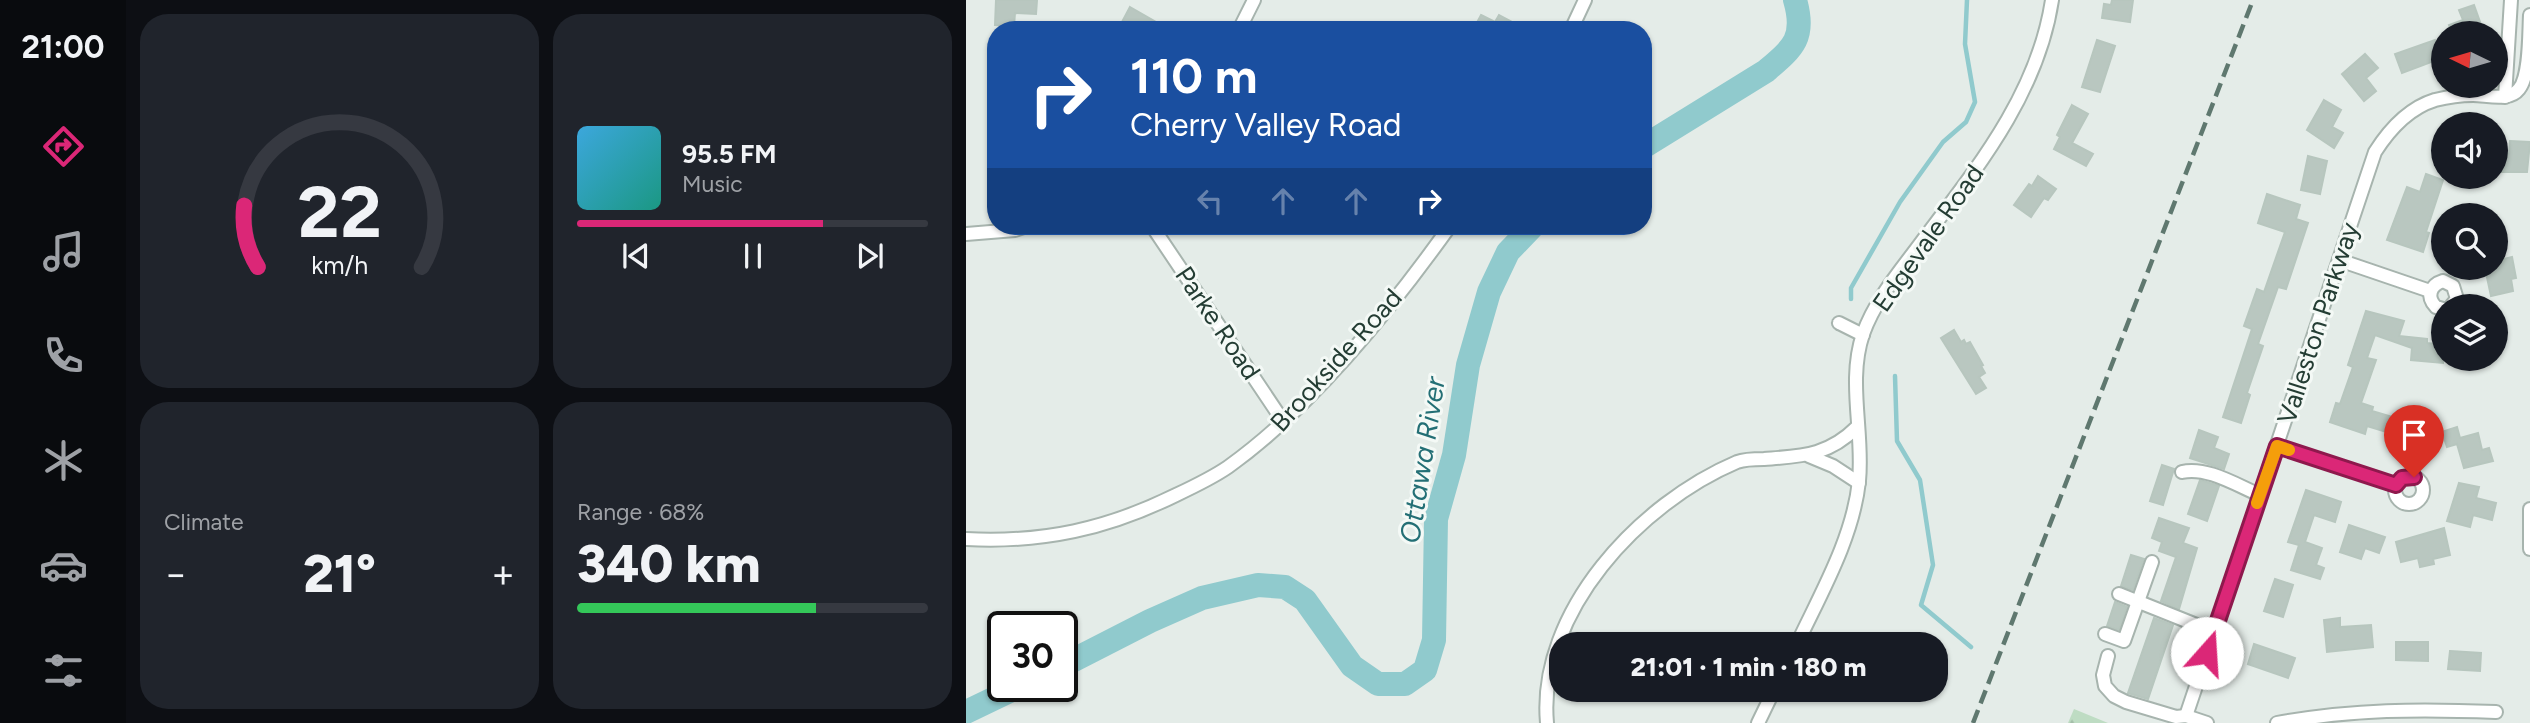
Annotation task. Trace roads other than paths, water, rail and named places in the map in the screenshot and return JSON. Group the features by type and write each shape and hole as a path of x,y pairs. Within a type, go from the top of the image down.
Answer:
{"street":[{"path":"1244,21 1254,0"},
{"path":"1575,21 1585,0"},
{"name":"Edgevale Road","path":"1803,632 1835,562 1856,505 1859,483 1857,391 1863,335 1890,283 1987,155 2020,98 2042,44 2052,0"},
{"path":"2508,48 2511,0"},
{"path":"2508,96 2513,95 2524,81 2530,15"},
{"name":"Valleston Parkway","path":"2186,716 2370,166 2383,140 2393,128 2433,101 2452,98"},
{"path":"966,234 987,232"},
{"name":"Parke Road","path":"1158,235 1283,421"},
{"name":"Brookside Road","path":"966,540 1042,538 1118,521 1226,469 1283,421 1327,377 1374,324 1443,235"},
{"path":"2339,260 2430,290"},
{"path":"2431,296 2430,290 2436,283 2443,281 2454,286 2455,294"},
{"path":"1839,323 1863,335"},
{"path":"1547,723 1545,706 1549,668 1563,630 1579,600 1625,539 1689,488 1740,461 1809,456 1836,445 1857,427"},
{"path":"2277,446 2396,485"},
{"path":"1809,456 1833,466 1859,483"},
{"path":"2182,472 2189,470 2207,473 2260,495"},
{"path":"2530,509 2530,549"},
{"path":"2105,634 2124,642 2152,562"},
{"path":"2119,594 2214,632"},
{"path":"2108,656 2103,675 2105,686 2114,696 2176,717 2186,716 2207,723"},
{"path":"1758,723 1768,702"},
{"path":"2277,723 2387,709 2496,712"}],"waterway":[{"name":"Ottawa River","path":"1652,141 1766,71 1783,56 1798,33 1795,0"},
{"path":"1851,299 1851,288 1900,202 1943,142 1966,122 1975,102 1965,44 1967,0"},
{"name":"Ottawa River","path":"1078,658 1202,598 1258,585 1285,587 1305,600 1352,666 1378,684 1405,684 1425,670 1434,640 1436,519 1454,455 1468,365 1489,292 1508,252 1524,235"},
{"path":"1895,376 1897,441 1920,480 1933,565 1921,605 1971,647"},
{"name":"Ottawa River","path":"966,712 987,702"}],"railway":[{"path":"1973,723 2253,0"}]}
